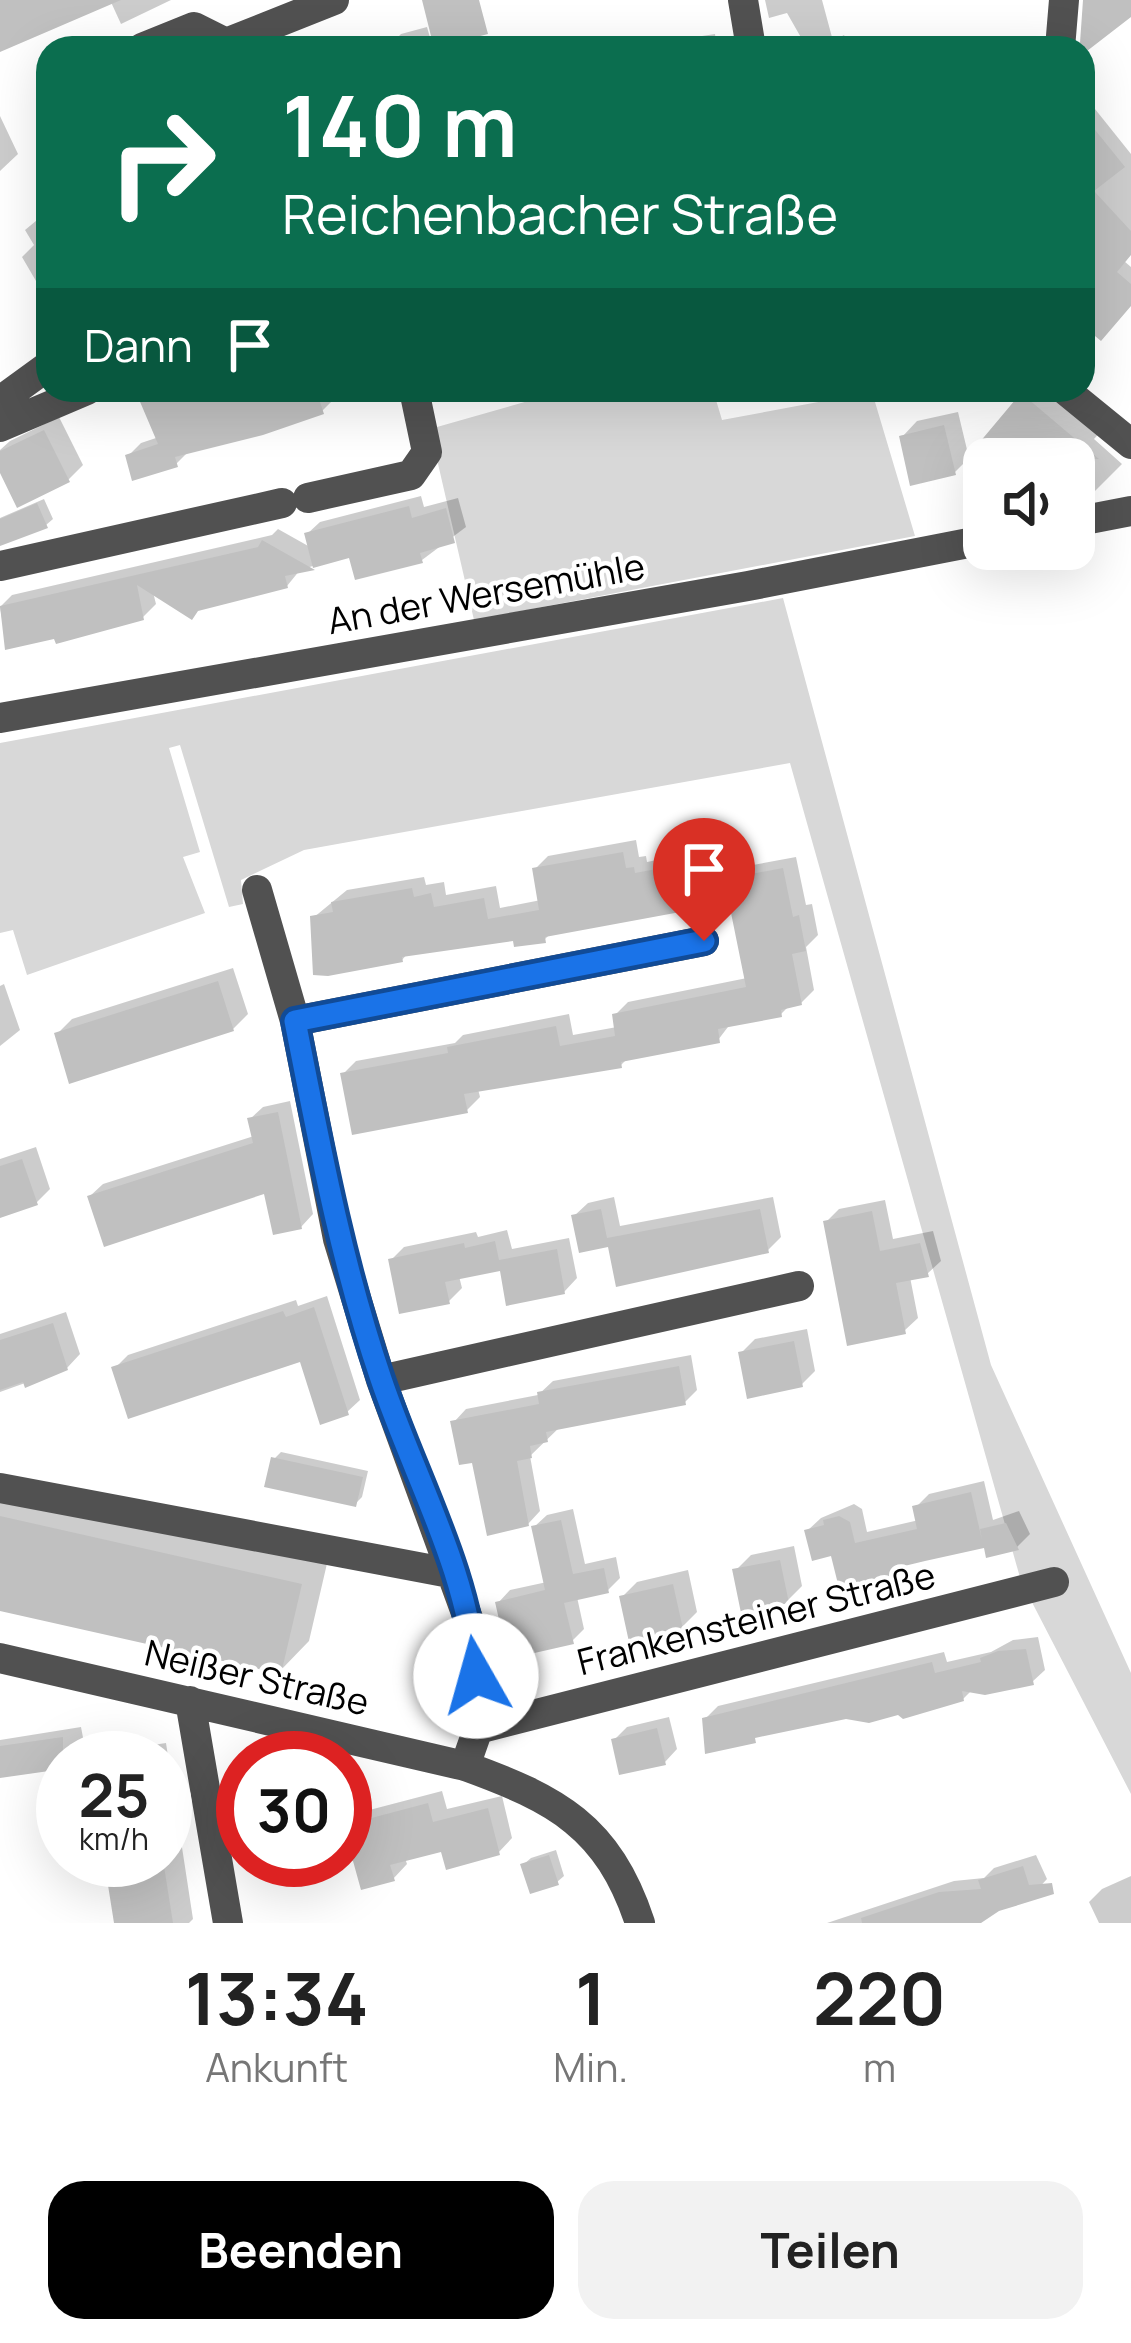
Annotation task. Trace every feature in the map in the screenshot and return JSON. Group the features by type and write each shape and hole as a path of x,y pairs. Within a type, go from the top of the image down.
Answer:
{"street":[{"path":"248,36 334,0"},
{"path":"743,0 749,36"},
{"path":"1061,36 1064,0"},
{"path":"172,36 194,27 210,36"},
{"path":"0,401 36,375"},
{"path":"0,427 59,402"},
{"path":"0,566 411,475 427,452 417,402"},
{"path":"1080,402 1131,444"},
{"path":"1095,518 1131,511"},
{"name":"An der Wersemühle","path":"0,718 963,544"},
{"path":"257,890 295,1021 338,1239 381,1380 473,1632 478,1730 465,1766"},
{"path":"295,1021 704,941"},
{"path":"381,1380 800,1286"},
{"path":"0,1488 455,1574"},
{"name":"Frankensteiner Straße","path":"478,1730 1054,1582"},
{"name":"Neißer Straße","path":"0,1658 465,1766 532,1790 589,1830 628,1887 640,1923"},
{"path":"190,1701 228,1923"}],"shaded area":[{"path":"525,402 717,402 722,420 818,402 875,402 915,536 474,620 430,429"},
{"path":"783,598 991,1365 1131,1673 1131,1794 1021,1581 790,763 304,850 241,880 243,904 229,907 180,745 169,748 200,852 183,857 205,913 27,975 13,930 0,933 0,743"}],"building":[{"path":"0,0 121,0 36,36 0,52"},
{"path":"422,0 479,0 488,34 431,36"},
{"path":"1083,0 1131,0 1131,17 1095,45 1095,36 1080,36"},
{"path":"1095,130 1125,167 1095,190"},
{"path":"1095,192 1131,231 1131,255 1117,272 1131,284 1131,306 1101,341 1095,336"},
{"path":"140,402 320,402 324,414 175,457 178,467 132,481 125,455 158,444"},
{"path":"1013,402 1032,402 1074,438 983,438"},
{"path":"944,425 956,475 910,486 899,436"},
{"path":"44,430 70,482 17,508 0,473 0,451"},
{"path":"37,503 48,528 0,546 0,519"},
{"path":"409,506 412,518 446,508 455,543 420,553 423,563 355,580 349,558 313,568 304,533"},
{"path":"262,540 315,570 285,576 288,588 198,611 192,620 137,585 144,620 56,644 54,639 5,650 0,606 258,547"},
{"path":"724,850 729,878 783,868 806,951 792,954 802,1005 781,1010 782,1017 718,1029 720,1043 621,1062 622,1068 464,1094 468,1113 352,1135 340,1073 556,1026 560,1046 615,1036 612,1014 746,987 729,903 545,937 546,943 514,947 513,941 402,957 403,962 328,976 313,975 310,916 333,912 331,902 412,888 414,897 431,893 434,907 484,898 488,919 539,910 532,868 623,852 626,868 634,867 635,873 689,863 688,856"},
{"path":"218,981 234,1031 69,1084 54,1033"},
{"path":"278,1112 302,1229 273,1235 264,1194 104,1247 87,1196 253,1143 247,1118"},
{"path":"22,1159 38,1205 0,1218 0,1166"},
{"path":"601,1209 607,1238 760,1209 769,1253 616,1287 608,1247 579,1253 571,1215"},
{"path":"872,1211 880,1251 920,1243 929,1277 896,1283 906,1334 847,1346 823,1221"},
{"path":"495,1241 499,1260 557,1249 565,1294 506,1306 500,1271 445,1282 450,1304 399,1314 388,1259"},
{"path":"314,1307 349,1415 320,1425 300,1362 128,1419 111,1367 283,1311 286,1317"},
{"path":"53,1323 68,1370 25,1388 23,1382 0,1390 0,1340"},
{"path":"794,1341 803,1387 747,1399 738,1352"},
{"path":"679,1366 686,1405 546,1432 548,1442 530,1446 532,1458 517,1461 529,1526 487,1536 472,1463 459,1465 450,1421 539,1404 537,1392"},
{"path":"271,1457 363,1477 356,1507 264,1487"},
{"path":"971,1492 982,1540 980,1529 1006,1523 1019,1550 986,1558 984,1548 925,1561 896,1568 898,1578 840,1592 831,1556 812,1561 804,1530 824,1525 823,1520 839,1516 850,1522 855,1543 917,1529 912,1506"},
{"path":"0,1516 302,1584 281,1674 0,1611"},
{"path":"561,1520 573,1574 604,1568 609,1593 564,1603 574,1644 508,1659 495,1602 545,1590 531,1526"},
{"path":"780,1560 789,1603 741,1613 732,1569"},
{"path":"673,1584 683,1629 629,1642 619,1596"},
{"path":"1026,1649 1034,1685 985,1695 962,1691 964,1701 903,1719 898,1715 869,1723 846,1719 705,1754 702,1718 932,1662 935,1673 981,1662 980,1658 998,1651"},
{"path":"657,1728 666,1765 619,1775 611,1739"},
{"path":"36,1741 36,1773 0,1778 0,1746"},
{"path":"428,1803 433,1822 488,1808 500,1855 446,1870 441,1852 390,1865 395,1881 361,1890 372,1887 372,1818"},
{"path":"549,1855 559,1885 530,1894 520,1864"},
{"path":"1023,1866 1029,1885 1052,1883 1054,1894 999,1911 981,1923 862,1923 861,1918 939,1892 981,1889 978,1880"},
{"path":"108,1887 167,1887 173,1923 114,1923"}],"route":[{"path":"476,1676 473,1632 455,1574 381,1380 338,1239 295,1021 704,941"}]}
